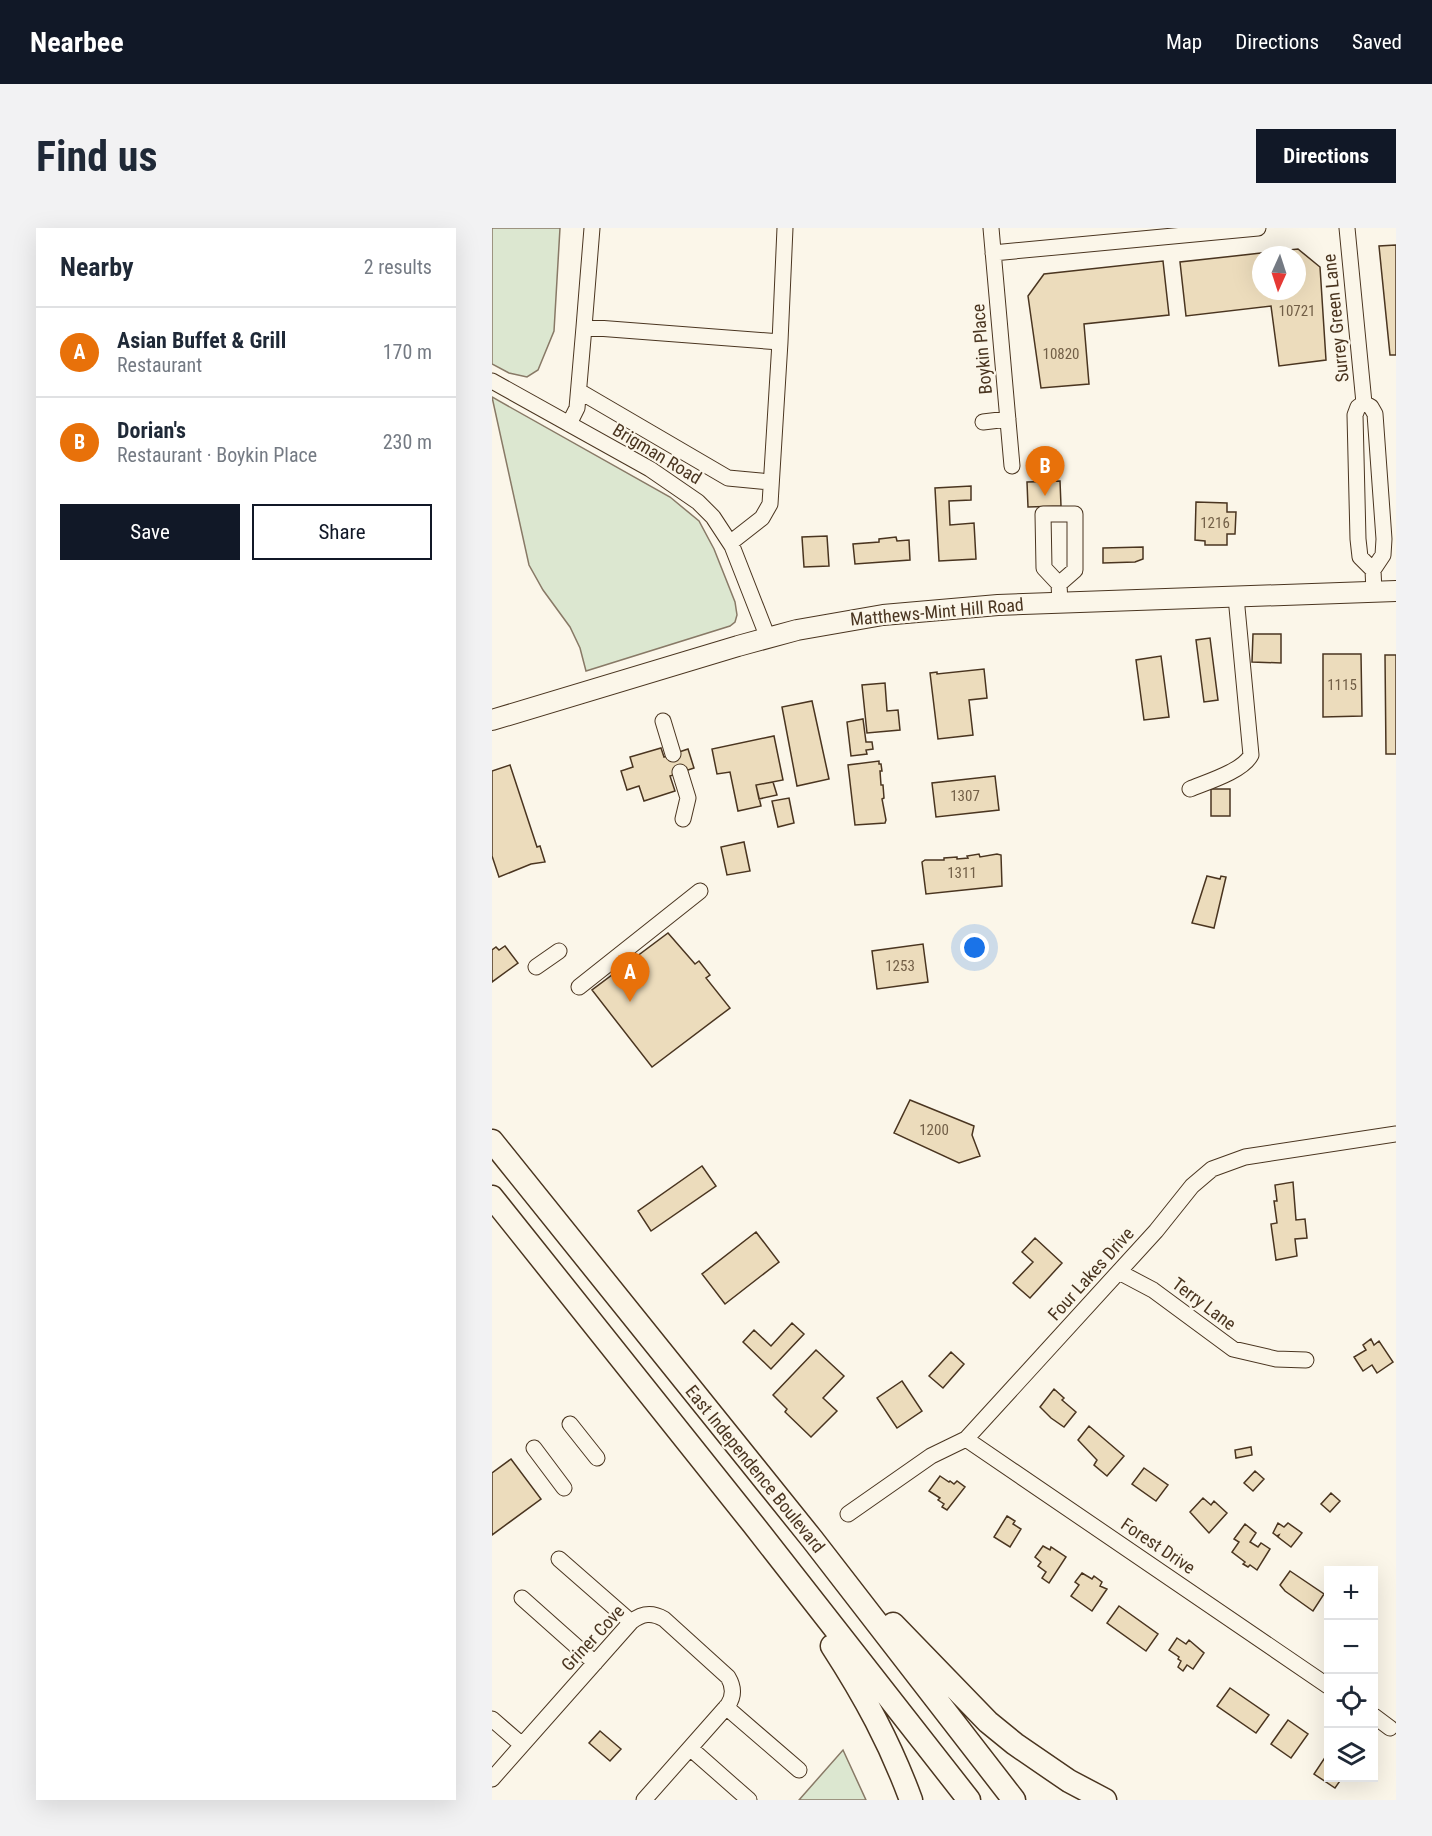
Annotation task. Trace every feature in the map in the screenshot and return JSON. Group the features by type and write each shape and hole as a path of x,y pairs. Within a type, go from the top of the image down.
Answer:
{"highway":[{"name":"East Independence Boulevard","path":"492,1141 812,1539 1014,1800"},
{"name":"East Independence Boulevard","path":"492,1197 753,1524 969,1800"},
{"path":"753,1524 863,1694 896,1759 911,1800"},
{"path":"812,1539 988,1722 1015,1744 1069,1781 1106,1800"}],"main road":[{"name":"Matthews-Mint Hill Road","path":"492,720 768,638 842,621 883,615 1059,593 1236,597 1396,591"}],"street":[{"path":"569,424 577,408 579,391 592,228"},
{"path":"730,543 762,518 770,504 785,228"},
{"name":"Boykin Place","path":"991,228 1012,466"},
{"path":"993,253 1258,228"},
{"name":"Surrey Green Lane","path":"1347,228 1364,403 1375,414 1384,539 1383,555 1373,570 1374,592"},
{"path":"584,327 780,342"},
{"name":"Brigman Road","path":"492,381 684,491 713,517 730,543 768,638"},
{"path":"579,391 728,478 771,482"},
{"name":"Surrey Green Lane","path":"1364,403 1358,407 1355,415 1358,539 1360,557 1373,570"},
{"path":"983,422 1008,419"},
{"path":"1190,789 1238,768 1248,762 1251,754 1236,597"},
{"path":"663,722 674,754"},
{"path":"680,772 688,798 683,819"},
{"path":"579,987 700,891"},
{"path":"536,968 558,951"},
{"name":"Four Lakes Drive","path":"848,1515 931,1456 966,1439 1161,1225 1192,1186 1212,1169 1245,1157 1396,1134"},
{"name":"Terry Lane","path":"1119,1272 1153,1290 1233,1349 1275,1359 1306,1360"},
{"path":"570,1424 597,1458"},
{"name":"Forest Drive","path":"966,1439 1324,1683"},
{"path":"534,1448 564,1488"},
{"path":"559,1559 632,1622"},
{"path":"522,1598 595,1663"},
{"name":"Griner Cove","path":"492,1779 637,1617 647,1614 657,1616 728,1677 733,1696 726,1707"},
{"path":"644,1800 726,1707 799,1770"},
{"path":"492,1719 522,1745"},
{"path":"1378,1719 1390,1728"},
{"path":"690,1748 749,1800"}],"green space":[{"path":"492,228 560,228 554,331 538,370 527,377 509,373 492,364"},
{"path":"492,397 670,497 699,521 714,549 735,602 737,615 735,622 730,626 586,671 580,648 570,627 543,590 529,565"},
{"path":"843,1750 866,1800 799,1800"}],"building":[{"path":"1396,245 1396,355 1390,355 1379,246"},
{"path":"1252,254 1252,300 1306,300 1306,256 1320,267 1326,360 1279,366 1271,306 1186,316 1180,262"},
{"path":"1163,261 1169,315 1084,324 1089,384 1041,388 1028,296 1044,274"},
{"path":"1060,481 1061,506 1028,507 1027,482"},
{"path":"971,486 971,500 949,501 950,525 974,523 976,559 939,561 935,488"},
{"path":"1196,502 1227,503 1227,512 1236,512 1235,534 1227,534 1227,545 1205,545 1205,541 1195,540"},
{"path":"827,536 829,566 804,567 802,537"},
{"path":"896,537 897,541 909,540 910,560 855,564 853,544 879,542 879,539"},
{"path":"1143,547 1143,559 1135,562 1103,563 1103,548"},
{"path":"1253,634 1281,634 1281,663 1252,662"},
{"path":"1210,638 1218,700 1204,702 1196,640"},
{"path":"1323,654 1361,654 1362,716 1323,717"},
{"path":"1385,655 1396,655 1396,754 1386,754"},
{"path":"1161,656 1169,717 1144,720 1136,660"},
{"path":"984,669 987,698 969,700 973,735 938,739 930,673"},
{"path":"885,683 887,711 898,710 900,730 867,733 862,685"},
{"path":"812,701 829,779 797,786 782,707"},
{"path":"863,719 866,742 872,742 873,749 866,750 867,754 851,756 847,722"},
{"path":"774,736 783,780 756,785 761,806 738,811 730,772 717,774 712,749"},
{"path":"661,748 664,757 688,749 694,768 670,776 675,791 644,801 639,786 627,790 621,771 633,767 630,757"},
{"path":"879,761 882,771 880,771 885,823 855,825 848,765"},
{"path":"510,765 537,847 540,846 545,862 531,864 499,877 492,856 492,771"},
{"path":"995,776 999,810 936,817 932,783"},
{"path":"773,782 777,795 759,799 756,785"},
{"path":"1211,789 1230,789 1230,816 1211,816"},
{"path":"789,798 794,823 778,827 772,801"},
{"path":"744,842 750,871 727,875 721,847"},
{"path":"979,854 980,857 1001,855 1002,886 926,894 922,862 944,860 944,858 968,858 967,856"},
{"path":"1207,876 1220,879 1221,876 1226,877 1214,928 1192,923"},
{"path":"668,933 695,964 699,961 710,975 706,978 730,1008 652,1067 592,990"},
{"path":"923,944 928,982 877,989 872,951"},
{"path":"505,946 518,963 492,982 492,950 496,947 499,950"},
{"path":"910,1100 974,1126 972,1135 980,1156 959,1163 894,1133"},
{"path":"702,1166 716,1186 651,1231 638,1211"},
{"path":"1293,1182 1296,1220 1305,1219 1307,1238 1295,1239 1297,1256 1276,1260 1271,1224 1277,1223 1274,1201 1277,1201 1275,1185"},
{"path":"756,1232 779,1262 725,1304 702,1274"},
{"path":"1035,1238 1062,1263 1030,1298 1013,1283 1033,1262 1022,1252"},
{"path":"792,1323 804,1334 771,1369 743,1342 754,1330 771,1346"},
{"path":"1371,1339 1374,1345 1379,1341 1393,1362 1377,1373 1372,1365 1363,1371 1354,1357 1366,1350 1363,1345"},
{"path":"816,1350 844,1376 823,1398 837,1411 811,1437 785,1412 787,1409 773,1395"},
{"path":"951,1352 964,1364 943,1388 929,1376"},
{"path":"902,1381 922,1411 897,1428 877,1398"},
{"path":"1054,1389 1064,1398 1062,1400 1076,1412 1064,1427 1040,1407"},
{"path":"1089,1426 1124,1456 1107,1476 1094,1465 1097,1460 1078,1440"},
{"path":"1251,1447 1252,1455 1236,1458 1235,1450"},
{"path":"511,1459 541,1499 492,1535 492,1473"},
{"path":"1144,1468 1168,1485 1156,1501 1132,1484"},
{"path":"1255,1471 1264,1479 1253,1491 1244,1483"},
{"path":"940,1476 954,1484 957,1481 965,1487 947,1510 942,1507 944,1504 938,1500 940,1498 929,1491"},
{"path":"1331,1493 1340,1501 1330,1512 1321,1504"},
{"path":"1203,1498 1211,1505 1214,1501 1227,1513 1209,1533 1190,1512"},
{"path":"1007,1516 1021,1529 1010,1547 994,1537"},
{"path":"1278,1523 1284,1527 1288,1523 1302,1533 1291,1547 1278,1537 1279,1535 1273,1533"},
{"path":"1245,1524 1256,1533 1250,1542 1258,1547 1261,1543 1270,1549 1257,1570 1250,1565 1248,1567 1243,1564 1245,1562 1232,1552 1239,1542 1234,1539"},
{"path":"1043,1546 1050,1550 1051,1547 1066,1557 1049,1583 1042,1578 1046,1572 1038,1566 1041,1562 1035,1557"},
{"path":"1290,1571 1324,1594 1313,1611 1280,1585"},
{"path":"1082,1573 1092,1579 1094,1576 1102,1582 1100,1586 1107,1589 1092,1611 1071,1596 1079,1585 1075,1582"},
{"path":"1119,1606 1158,1634 1146,1651 1107,1623"},
{"path":"1177,1638 1186,1644 1189,1640 1204,1653 1193,1669 1187,1665 1183,1671 1178,1667 1181,1661 1179,1657 1169,1650"},
{"path":"1230,1688 1269,1715 1256,1733 1217,1706"},
{"path":"1288,1720 1308,1734 1291,1758 1271,1744"},
{"path":"600,1731 621,1749 610,1761 589,1743"},
{"path":"1324,1759 1324,1781 1314,1774"},
{"path":"1326,1782 1339,1782 1335,1788"}],"place":[{"name":"Dorian's","path":"1045,496"},
{"name":"Asian Buffet & Grill","path":"630,1002"}]}
